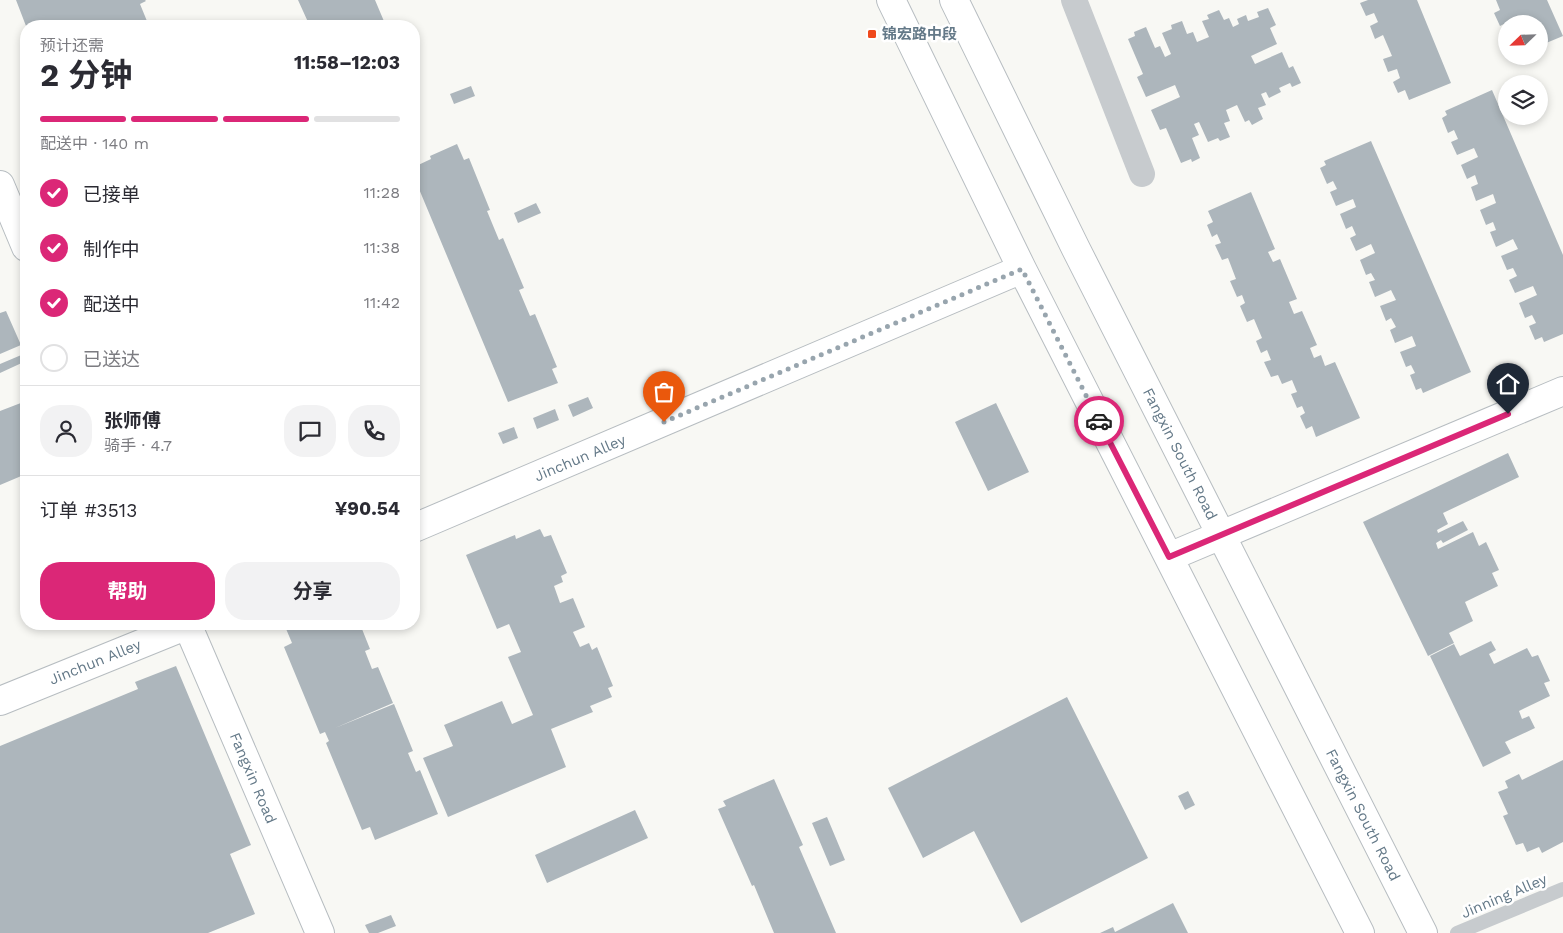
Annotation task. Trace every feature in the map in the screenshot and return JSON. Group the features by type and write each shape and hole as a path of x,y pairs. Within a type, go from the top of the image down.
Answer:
{"main road":[{"path":"892,0 1022,269 1360,933"},
{"name":"Fangxin South Road","path":"954,0 1072,240 1423,933"},
{"path":"0,185 20,233"},
{"name":"Jinchun Alley","path":"420,525 1022,269"},
{"path":"1169,557 1563,391"},
{"name":"Jinchun Alley","path":"0,701 173,630"},
{"name":"Fangxin Road","path":"191,630 320,933"}],"street":[{"path":"1074,0 1142,174"}],"lane":[{"name":"Jinning Alley","path":"1457,933 1563,889"}],"building":[{"path":"16,0 146,1 140,4 147,20 24,20"},
{"path":"298,0 375,0 383,20 307,20"},
{"path":"1368,0 1417,0 1451,83 1409,100 1405,90 1398,93 1393,82 1400,78 1397,69 1388,72 1383,59 1392,56 1383,35 1375,39 1370,26 1378,22 1374,13 1366,16 1360,3"},
{"path":"1496,0 1547,0 1563,36 1548,42 1548,15 1498,15 1498,22 1494,13 1500,10"},
{"path":"1268,8 1276,25 1270,28 1277,44 1251,56 1255,64 1282,52 1289,68 1293,66 1301,83 1292,87 1290,83 1279,88 1281,92 1269,98 1266,92 1261,94 1266,105 1258,108 1263,119 1252,125 1249,120 1245,122 1237,105 1226,110 1230,121 1224,123 1230,137 1220,141 1218,138 1208,142 1199,122 1194,124 1199,135 1192,138 1200,158 1192,162 1191,159 1181,163 1166,128 1160,130 1151,110 1180,97 1175,85 1146,97 1137,77 1143,74 1128,39 1135,36 1134,32 1146,27 1155,48 1160,46 1165,57 1171,54 1162,33 1172,29 1171,25 1182,21 1187,34 1193,32 1197,42 1209,37 1202,21 1209,19 1207,15 1219,10 1224,20 1229,18 1233,27 1239,24 1237,19 1246,15 1248,21 1259,17 1257,12"},
{"path":"471,86 475,96 454,104 450,94"},
{"path":"1492,90 1498,104 1498,125 1507,125 1563,255 1563,334 1544,342 1542,337 1535,340 1529,326 1536,323 1532,315 1525,318 1519,303 1537,295 1533,286 1515,293 1509,280 1517,276 1513,268 1507,270 1501,256 1518,249 1513,239 1496,247 1490,232 1496,230 1493,222 1486,225 1480,210 1496,203 1493,194 1476,201 1471,187 1478,184 1475,175 1467,179 1461,165 1478,157 1474,148 1457,155 1451,142 1458,139 1454,130 1448,133 1442,118 1447,115 1445,111"},
{"path":"1371,141 1471,372 1423,393 1421,388 1416,390 1410,375 1415,373 1411,365 1406,367 1400,352 1416,346 1412,336 1395,343 1390,330 1396,327 1391,318 1386,321 1380,306 1396,300 1391,290 1375,297 1369,282 1375,280 1371,273 1366,275 1360,260 1375,253 1371,244 1356,251 1350,238 1356,235 1352,226 1346,229 1340,214 1356,207 1353,199 1336,206 1330,192 1337,189 1333,181 1327,184 1320,168 1326,165 1324,161"},
{"path":"457,144 464,160 469,158 490,210 487,211 499,240 503,238 524,288 519,290 530,316 535,314 557,367 552,369 558,383 508,402 420,191 420,164 431,159 430,156"},
{"path":"1251,192 1275,249 1268,252 1273,262 1280,259 1297,299 1289,302 1294,314 1302,311 1317,345 1310,348 1314,358 1321,355 1325,366 1335,362 1360,418 1316,437 1312,426 1306,429 1300,416 1305,413 1302,406 1297,408 1291,394 1297,392 1292,380 1282,384 1278,375 1271,377 1264,362 1271,360 1267,350 1261,353 1256,341 1262,338 1254,319 1247,322 1240,306 1245,303 1242,295 1237,297 1230,281 1236,279 1228,258 1222,260 1215,245 1221,243 1217,234 1212,237 1207,225 1213,222 1208,211"},
{"path":"536,203 541,213 518,223 514,213"},
{"path":"6,311 20,345 0,354 0,313"},
{"path":"20,356 20,364 0,373 0,364"},
{"path":"588,397 593,408 573,417 568,405"},
{"path":"20,403 20,477 0,485 0,411"},
{"path":"996,403 1029,472 988,491 955,422"},
{"path":"555,409 559,420 537,429 533,418"},
{"path":"514,427 518,438 503,444 498,433"},
{"path":"1508,453 1519,477 1443,513 1448,524 1437,530 1438,533 1463,521 1468,530 1443,543 1441,540 1436,543 1438,549 1473,532 1479,546 1486,542 1499,570 1492,573 1498,586 1465,602 1473,621 1449,633 1454,643 1428,656 1363,522"},
{"path":"540,529 544,537 551,535 567,573 561,576 563,582 554,586 560,603 573,598 585,627 573,632 580,647 589,643 592,650 597,647 613,686 608,688 612,697 590,706 593,712 551,729 566,767 448,817 423,758 453,746 444,725 502,701 512,724 533,715 508,657 521,652 509,624 497,629 466,555 515,535 516,539"},
{"path":"287,630 362,630 370,649 365,651 372,669 378,667 393,703 335,728 394,704 413,751 408,753 416,772 420,770 438,814 375,840 370,827 362,830 326,743 329,741 325,732 320,734 284,647 292,643"},
{"path":"1491,641 1496,650 1489,654 1494,664 1527,648 1532,657 1538,655 1550,681 1544,683 1550,696 1519,711 1522,719 1529,716 1535,728 1505,742 1511,753 1483,767 1430,656 1454,644 1460,656"},
{"path":"176,666 251,845 230,854 255,914 208,933 0,933 0,746 138,689 135,682"},
{"path":"1067,697 1148,858 1021,923 974,831 923,858 888,788"},
{"path":"1563,760 1563,842 1542,853 1539,847 1527,852 1523,843 1516,845 1503,816 1508,814 1498,792 1508,788 1505,781 1519,774 1522,780"},
{"path":"774,779 803,845 799,847 836,933 774,933 754,885 752,886 718,809 726,806 723,801"},
{"path":"1188,791 1195,805 1185,810 1178,796"},
{"path":"635,810 648,838 547,883 535,855"},
{"path":"827,817 845,860 830,866 812,823"},
{"path":"1173,903 1188,933 1100,933 1113,927 1115,932"},
{"path":"391,915 396,926 378,933 369,933 365,925"}],"way so far":[{"path":"664,422 1022,269 1099,421"}],"place":[{"name":"锦宏路中段","path":"872,34"}],"route":[{"path":"1099,421 1169,557 1508,414"}]}
